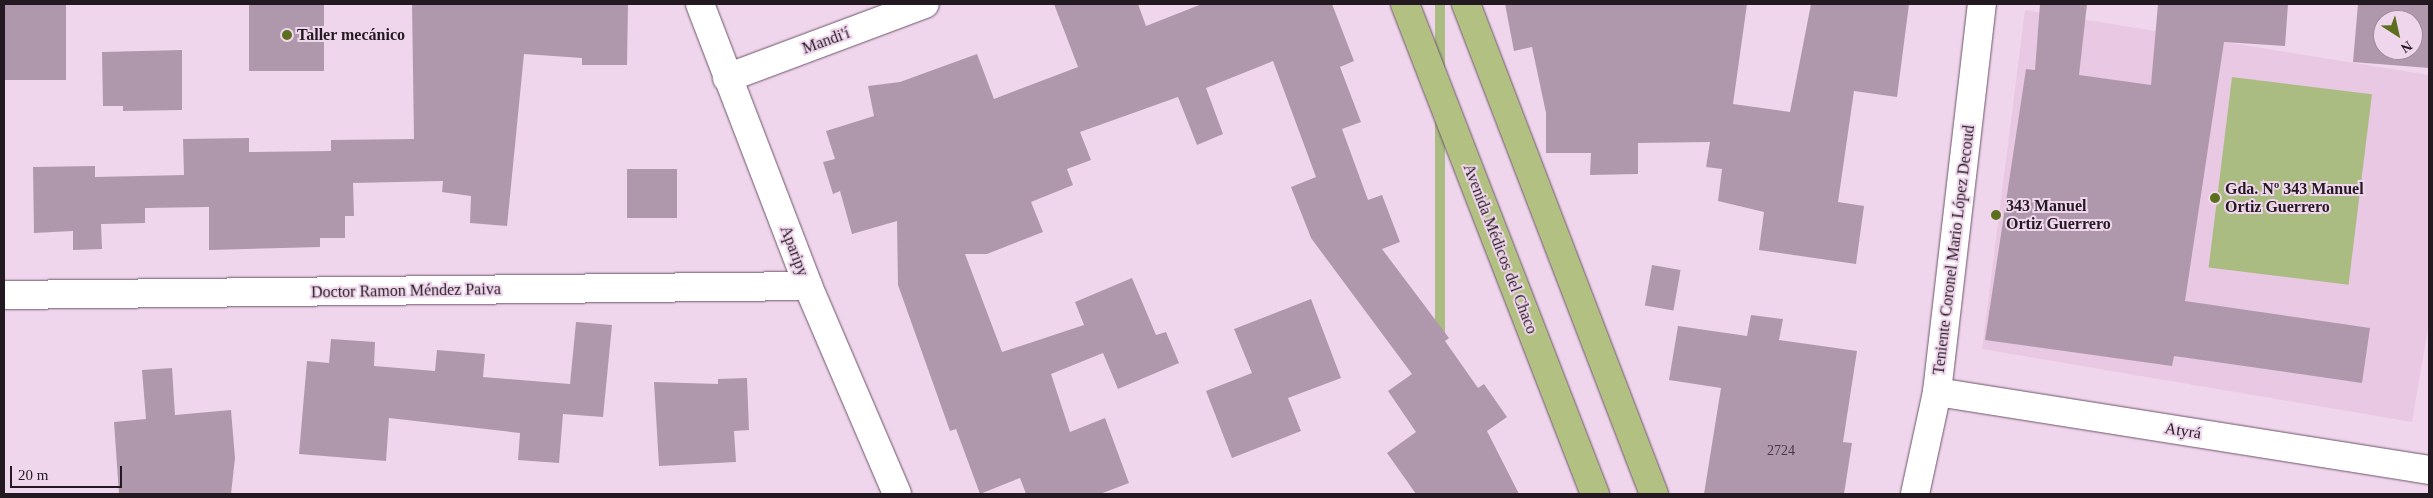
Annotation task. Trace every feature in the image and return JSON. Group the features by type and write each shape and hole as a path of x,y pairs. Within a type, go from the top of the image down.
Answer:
{"main road":[{"name":"Avenida Médicos del Chaco","path":"1405,4 1595,494"},
{"path":"1466,4 1654,494"}],"street":[{"name":"Aparipy","path":"700,4 808,286 897,494"},
{"name":"Mandi'í","path":"727,78 925,4"},
{"name":"Teniente Coronel Mario López Decoud","path":"1915,494 1937,392 1982,4"},
{"name":"Doctor Ramon Méndez Paiva","path":"4,295 808,286"},
{"name":"Atyrá","path":"1937,392 2429,470"}],"shaded area":[{"name":"Gda. Nº 343 Manuel Ortiz Guerrero","path":"2025,10 2429,75 2429,322 2412,422 1982,349"}],"green space":[{"path":"1435,4 1445,4 1445,494 1435,494"},
{"path":"2232,77 2372,94 2349,285 2209,268"}],"building":[{"path":"4,4 66,4 66,80 4,80"},
{"name":"Taller mecánico","path":"249,4 324,4 324,71 249,71"},
{"path":"412,4 628,4 627,65 582,65 582,58 524,54 507,226 470,223 471,196 442,192 443,181 353,183 354,216 345,216 345,238 320,238 320,247 209,250 209,207 145,208 145,223 101,224 102,249 73,250 73,231 34,233 33,167 95,166 95,177 184,175 183,139 249,138 249,152 331,151 331,140 414,139"},
{"path":"1054,4 1138,4 1146,26 1202,4 1332,4 1354,61 1340,67 1361,122 1342,129 1368,200 1382,195 1400,242 1382,249 1449,338 1445,341 1478,388 1484,384 1507,417 1487,431 1519,494 1416,494 1387,453 1416,432 1388,391 1412,374 1311,238 1291,187 1316,177 1273,61 1206,88 1223,134 1197,145 1178,97 1080,132 1091,160 1067,169 1073,185 1031,202 1043,232 987,254 965,254 1002,352 1084,325 1075,302 1132,278 1156,335 1166,332 1179,363 1118,389 1103,353 1051,374 1070,432 1105,418 1129,483 1100,494 1026,494 1020,478 980,494 956,429 950,431 898,285 897,221 852,234 840,191 833,194 823,162 835,159 826,131 874,116 868,86 900,82 977,54 994,99 1078,67"},
{"path":"1505,4 1747,4 1733,104 1790,112 1811,4 1909,4 1897,97 1854,91 1838,202 1864,206 1856,264 1759,250 1764,212 1718,201 1722,169 1706,167 1710,142 1638,143 1638,174 1590,175 1591,153 1546,153 1546,113 1532,47 1514,51"},
{"path":"2040,4 2087,4 2079,75 2151,85 2158,4 2288,4 2285,46 2224,42 2185,301 2370,328 2362,383 2174,356 2172,366 1985,340 2026,69 2035,70"},
{"path":"2358,4 2429,4 2429,68 2353,62"},
{"path":"182,50 182,110 123,111 123,106 103,106 102,52"},
{"path":"627,169 677,169 677,218 627,218"},
{"path":"1652,265 1681,270 1673,310 1645,305"},
{"path":"1311,299 1341,378 1288,398 1301,431 1232,458 1206,391 1252,373 1234,329"},
{"path":"1751,315 1783,319 1779,340 1857,351 1843,442 1852,443 1844,494 1704,494 1721,388 1669,380 1678,326 1747,336"},
{"path":"576,322 612,325 603,417 563,414 559,463 518,460 520,433 389,418 386,461 299,454 307,361 329,363 331,339 375,342 374,366 435,371 437,350 485,354 483,377 570,384"},
{"path":"172,368 175,415 231,410 235,458 231,494 119,494 114,422 146,419 142,370"},
{"path":"747,378 749,430 734,431 736,462 659,466 654,382 718,384 718,379"}],"place":[{"name":"Taller mecánico","path":"287,35"},
{"name":"Gda. Nº 343 Manuel Ortiz Guerrero","path":"2215,198"},
{"name":"343 Manuel Ortiz Guerrero","path":"1996,215"}]}
